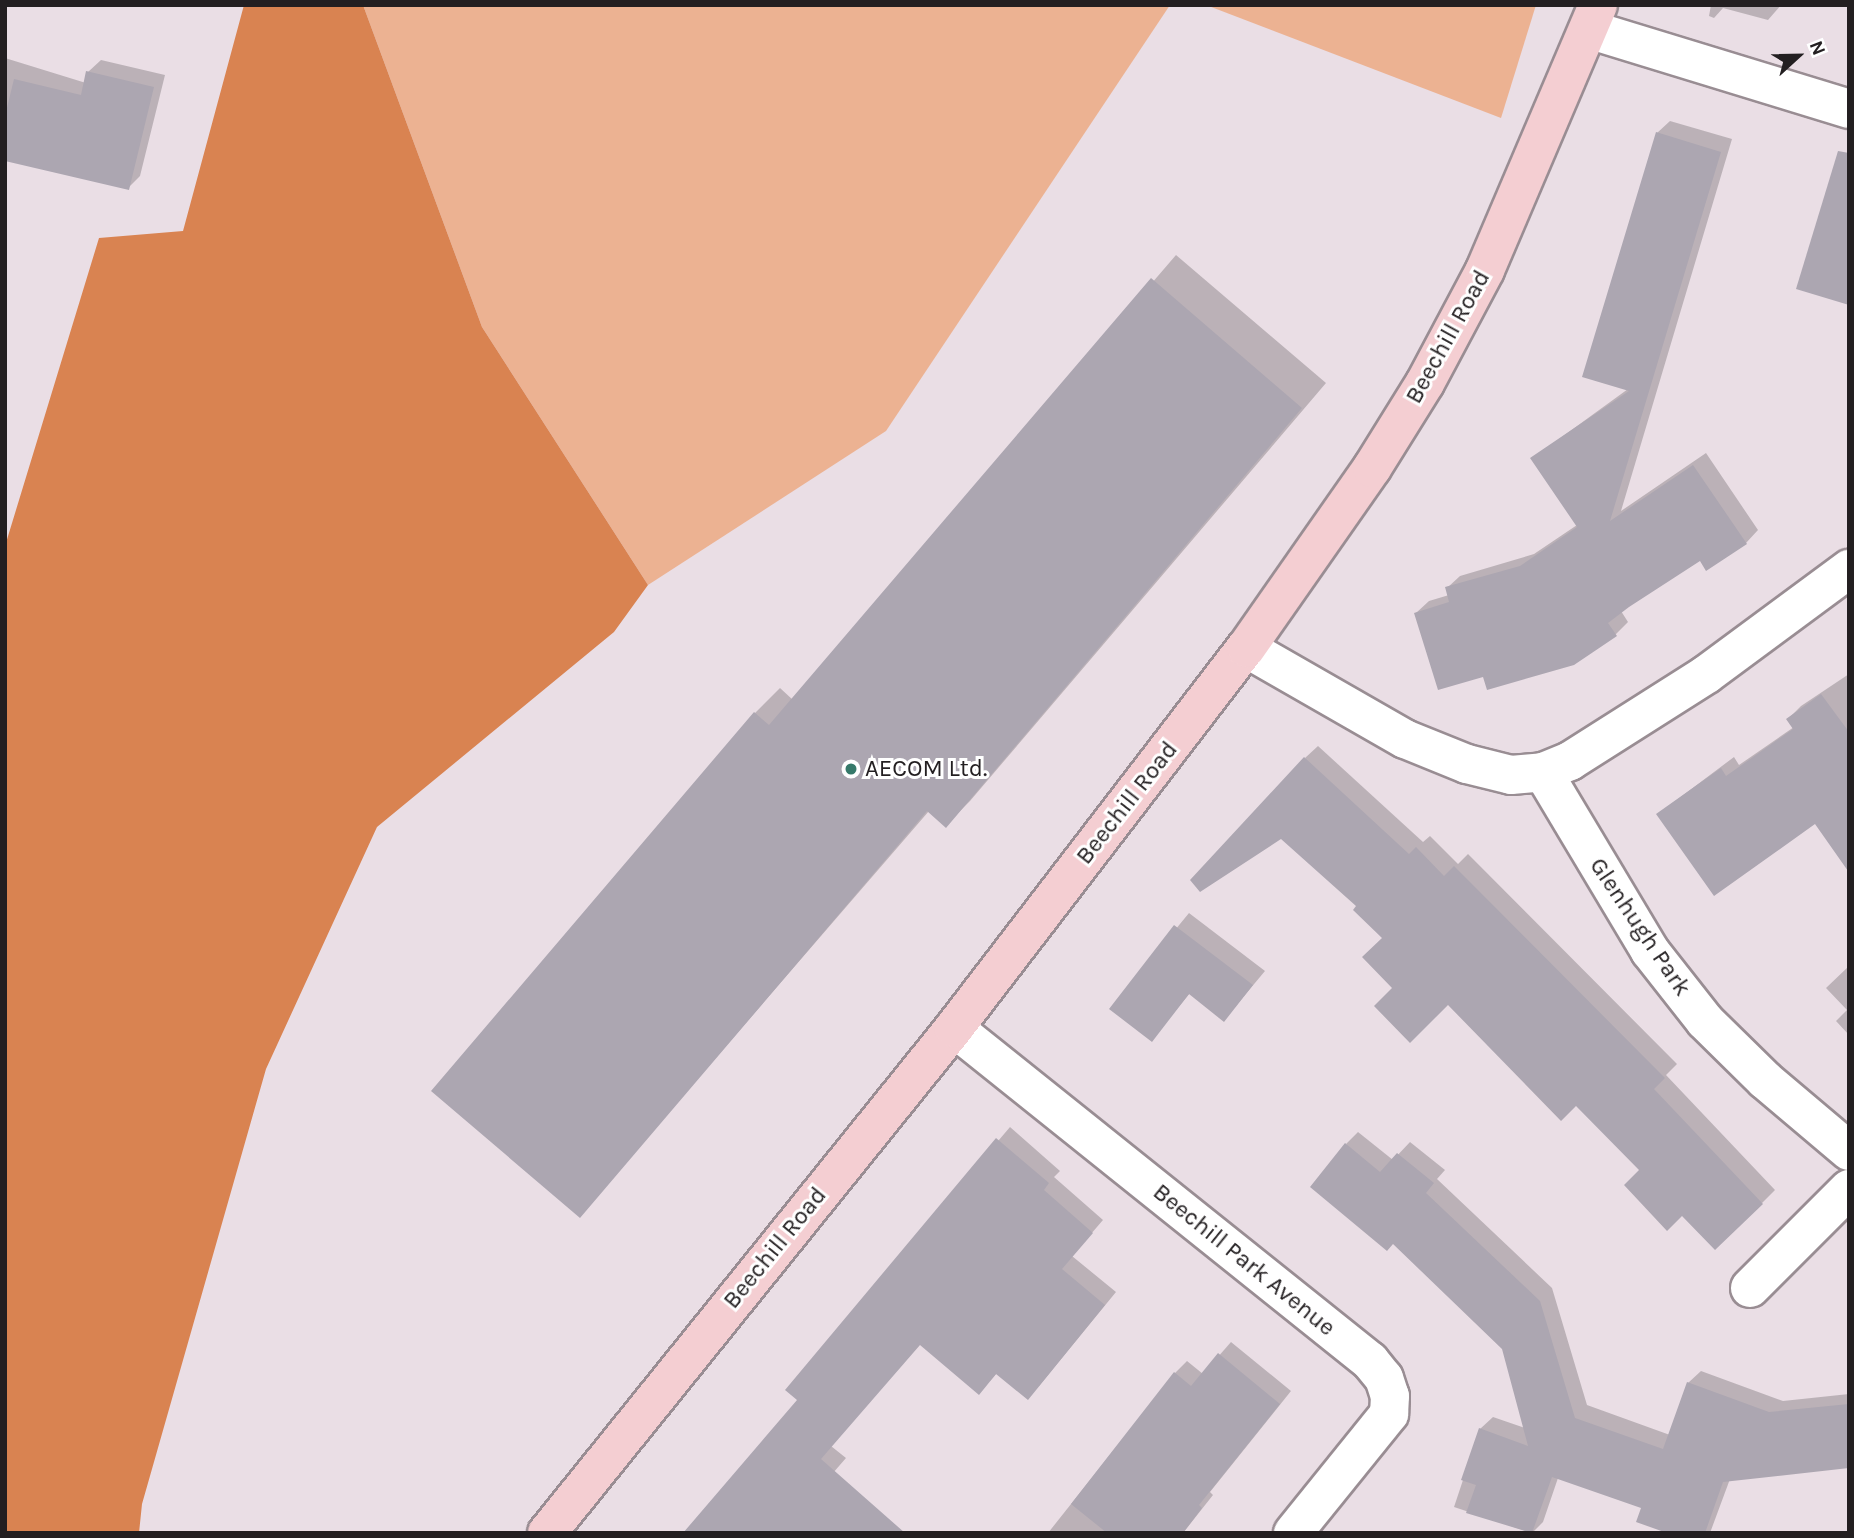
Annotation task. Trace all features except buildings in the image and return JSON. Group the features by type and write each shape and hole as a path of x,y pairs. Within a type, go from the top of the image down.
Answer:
{"street":[{"path":"1595,18 1849,109"},
{"name":"Beechill Road","path":"547,1533 954,1028 1246,648 1372,468 1425,383 1485,270 1595,18"},
{"path":"1246,648 1405,739 1489,770 1511,775 1544,772 1570,761 1707,674 1849,569"},
{"name":"Glenhugh Park","path":"1544,772 1650,951 1705,1021 1765,1080 1849,1151"},
{"name":"Beechill Park Avenue","path":"954,1028 1370,1361 1384,1378 1390,1396 1388,1414 1293,1533"},
{"path":"1750,1288 1849,1189"}],"shaded area":[{"path":"244,5 363,5 482,327 648,585 614,632 377,827 266,1069 142,1504 139,1533 5,1533 5,546 99,238 183,231"},
{"path":"363,5 1170,5 886,431 648,585 482,327"},
{"path":"1206,5 1536,5 1501,118"}],"place":[{"name":"AECOM Ltd.","path":"851,769"}]}
